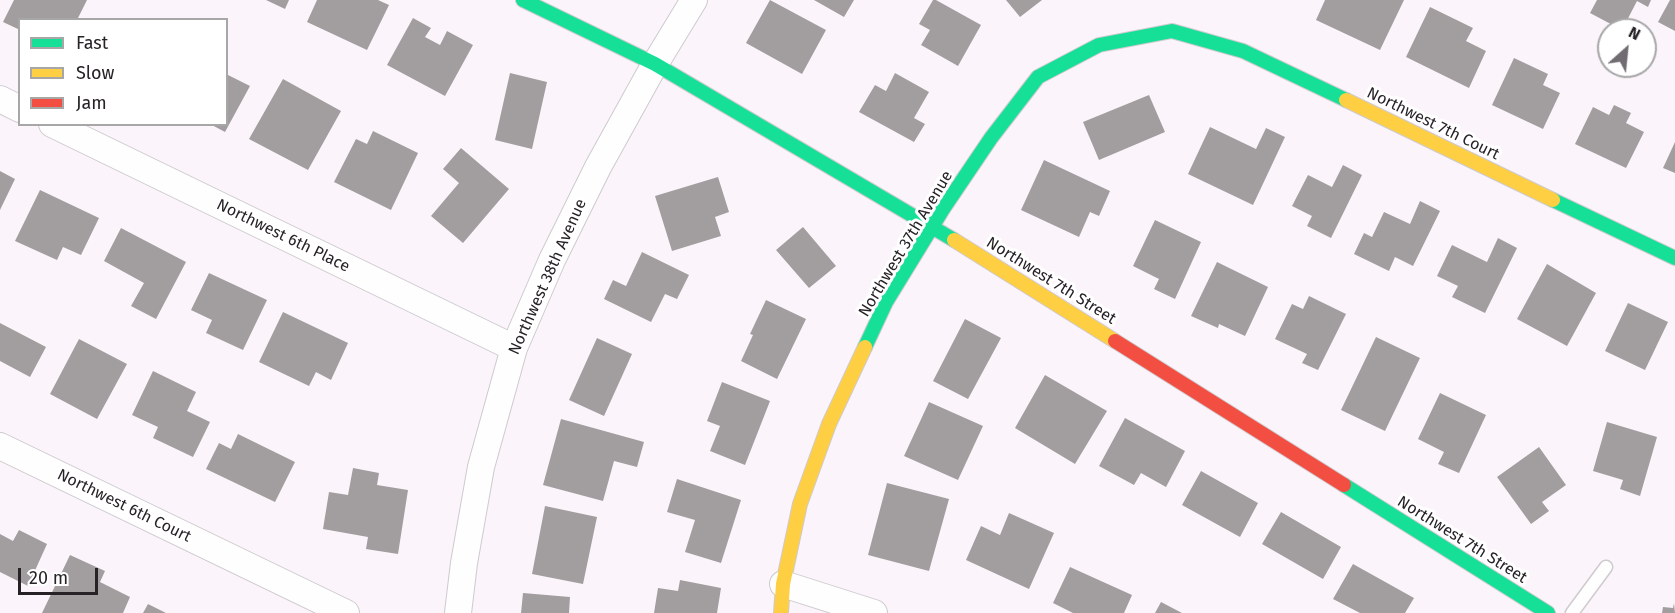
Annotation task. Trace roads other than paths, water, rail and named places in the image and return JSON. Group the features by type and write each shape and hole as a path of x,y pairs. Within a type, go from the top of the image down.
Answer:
{"street":[{"name":"Northwest 7th Street","path":"523,0 654,63 932,226 1548,613"},
{"name":"Northwest 38th Avenue","path":"458,613 464,563 481,467 514,348 557,250 598,167 654,63 694,0"},
{"name":"Northwest 37th Avenue","path":"781,613 783,584 800,504 829,424 886,302 932,226 991,138 1038,77 1099,45 1172,31"},
{"name":"Northwest 7th Court","path":"1172,31 1244,51 1675,258"},
{"path":"0,99 18,108"},
{"name":"Northwest 6th Place","path":"56,126 514,348"},
{"name":"Northwest 6th Court","path":"0,446 346,613"},
{"path":"783,584 874,613"}],"lane":[{"path":"1572,613 1606,567"}]}
